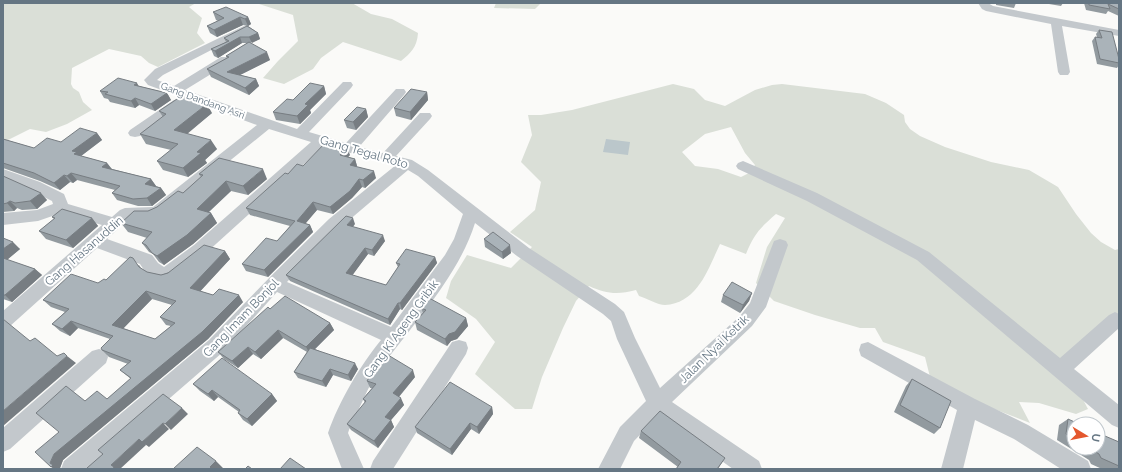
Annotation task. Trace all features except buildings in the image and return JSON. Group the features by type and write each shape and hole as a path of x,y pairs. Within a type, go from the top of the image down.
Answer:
{"street":[{"path":"983,3 990,9 1119,33"},
{"path":"1056,22 1064,72"},
{"name":"Gang Dandang Asri","path":"244,29 159,72 150,80 267,124"},
{"path":"176,90 236,53"},
{"path":"299,134 347,85"},
{"path":"349,149 400,92"},
{"path":"135,133 190,95"},
{"path":"386,158 424,116"},
{"name":"Gang Tegal Roto","path":"267,124 349,149 407,163 423,173 523,252 609,309 618,317 626,339 657,403"},
{"name":"Gang Hasanuddin","path":"3,322 125,214 154,213 158,211 267,124"},
{"path":"94,241 146,260 148,266 154,270 167,274 200,249 322,140"},
{"name":"Gang Imam Bonjol","path":"72,469 216,346 335,223 407,163"},
{"path":"743,166 812,197 923,256 1119,418"},
{"path":"3,174 35,186 59,198 61,207"},
{"path":"3,219 38,215 61,207 114,223"},
{"name":"Gang Ki Ageng Gribik","path":"353,469 338,433 340,427 372,365 451,259 462,239 471,212"},
{"name":"Jalan Nyai Ketrik","path":"609,469 627,434 657,403 746,321 757,307 780,245"},
{"path":"275,284 394,337"},
{"path":"1061,369 1115,320"},
{"path":"381,469 459,348"},
{"path":"868,350 966,414 1021,432 1080,469"},
{"path":"3,442 100,357"},
{"path":"657,403 751,469"},
{"path":"952,469 966,414"},
{"path":"1119,426 1119,431"}],"shaded area":[{"path":"3,3 196,3 189,7 202,18 197,33 205,43 158,67 149,63 141,56 109,49 72,68 71,84 73,88 79,92 83,102 92,110 67,124 46,132 30,129 6,141 3,139"},
{"path":"256,3 352,3 371,14 392,19 418,33 417,38 413,49 401,61 343,42 321,58 313,69 284,84 263,78 298,41 293,15"},
{"path":"496,3 541,3 535,9 494,8"},
{"path":"673,84 694,89 705,100 725,106 755,90 782,84 865,94 886,103 904,115 905,122 910,129 920,136 945,147 991,162 1029,170 1058,187 1076,214 1091,233 1101,242 1115,250 1119,249 1119,328 1073,353 1070,375 1088,409 1076,414 1039,403 1019,402 1030,423 932,385 925,357 883,342 875,328 860,328 774,301 756,283 767,247 785,218 776,214 758,232 746,254 720,244 706,274 700,283 686,298 676,303 665,305 659,304 639,296 636,290 623,293 612,293 601,291 589,286 576,301 563,328 542,377 532,409 515,409 475,374 495,342 476,319 446,298 451,281 467,255 511,268 532,247 510,232 535,210 541,182 521,162 532,135 528,115 541,115 572,110","holes":["731,127 745,153 755,165 749,173 741,177 718,169 695,166 682,152 705,134"]},
{"path":"606,139 630,142 628,155 603,152"}]}
